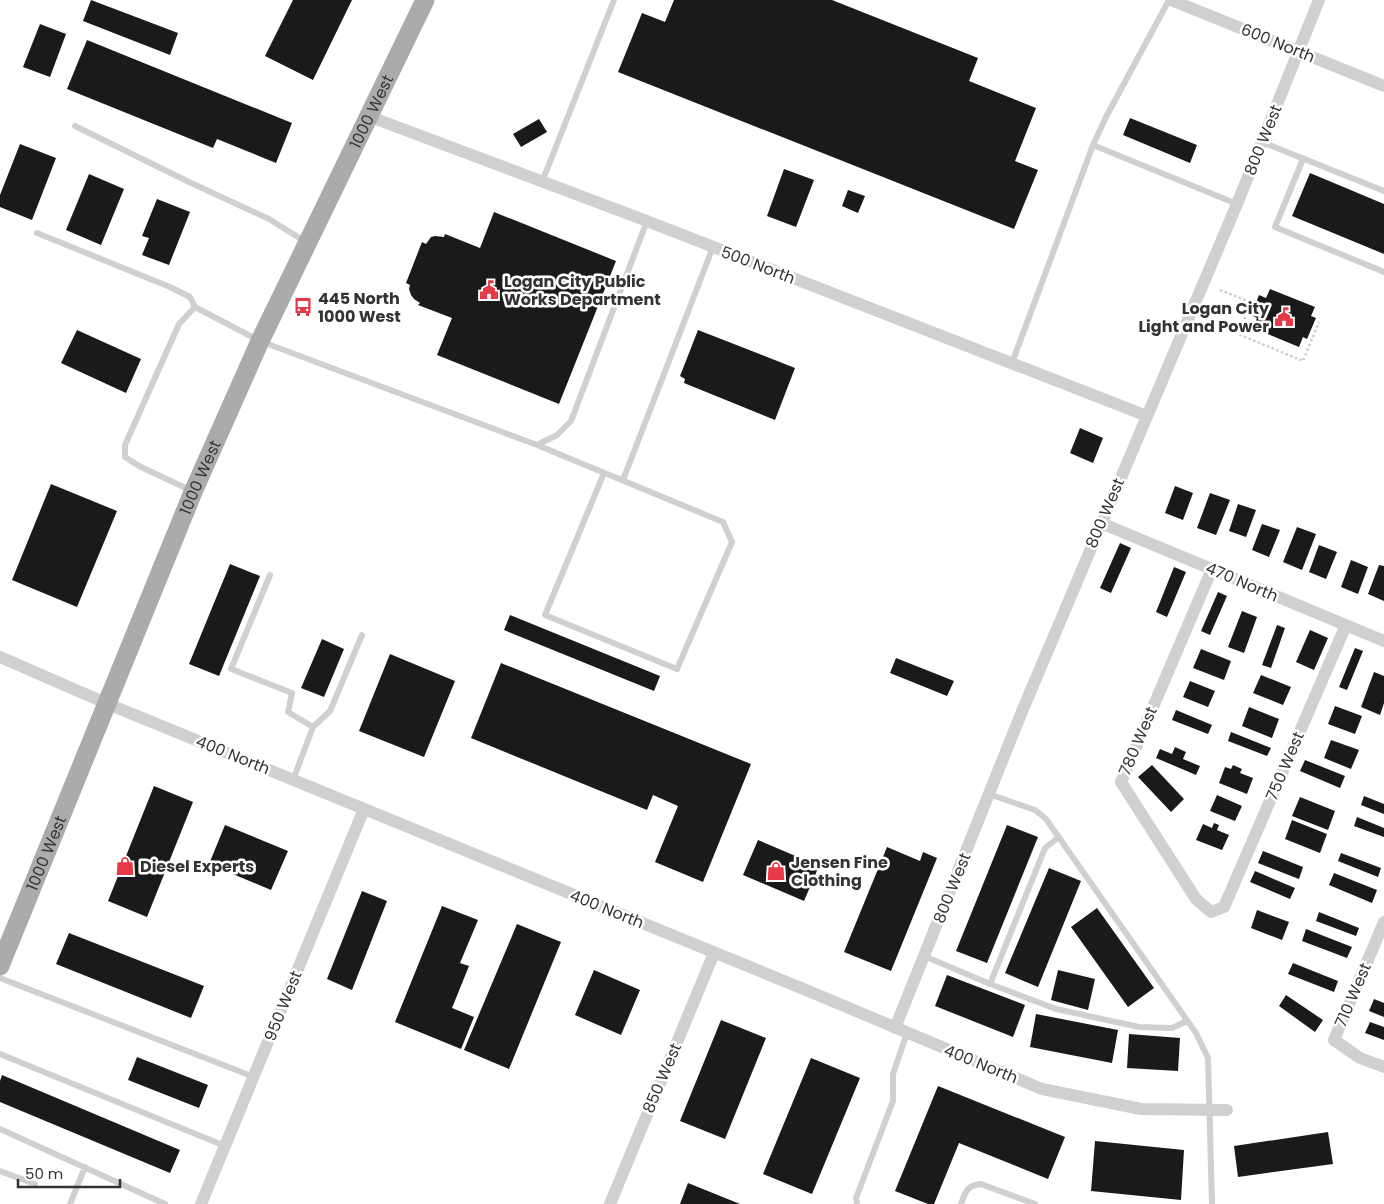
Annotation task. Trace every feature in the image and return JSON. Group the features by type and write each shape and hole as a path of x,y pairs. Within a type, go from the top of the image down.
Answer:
{"main road":[{"name":"1000 West","path":"0,966 193,492 260,341 425,0"}],"street":[{"name":"600 North","path":"1170,0 1384,86"},
{"name":"800 West","path":"901,1031 924,956 989,794 1101,523 1237,204 1319,0"},
{"name":"500 North","path":"368,116 647,221 1147,416"},
{"name":"470 North","path":"1101,523 1384,641"},
{"name":"780 West","path":"1212,569 1120,782 1196,899 1211,912 1224,908"},
{"name":"750 West","path":"1224,908 1346,625"},
{"name":"400 North","path":"0,657 108,704 1042,1089 1140,1110 1227,1110"},
{"name":"950 West","path":"202,1204 364,808"},
{"name":"710 West","path":"1384,922 1334,1040 1360,1058 1384,1067"},
{"name":"850 West","path":"610,1204 714,953"}],"lane":[{"path":"542,182 614,0"},
{"path":"1012,364 1093,145 1106,117 1170,0"},
{"path":"75,126 269,219 308,242"},
{"path":"1262,142 1384,191"},
{"path":"1093,145 1237,204"},
{"path":"1303,159 1276,227 1384,272"},
{"path":"537,445 557,435 571,421 647,221"},
{"path":"37,233 170,287 190,297 195,307 260,341 537,445 604,472 724,522 732,542 677,669 545,615 604,472"},
{"path":"623,480 713,247"},
{"path":"193,492 139,466 125,457 125,445 179,324 195,307"},
{"path":"270,575 232,669 292,693 288,712 313,726"},
{"path":"293,780 313,726 330,711 362,635"},
{"path":"989,794 1035,810 1046,819 1196,1033 1208,1058 1212,1204"},
{"path":"990,984 1045,848 1059,837"},
{"path":"924,956 1056,1009 1139,1027 1172,1028 1187,1021"},
{"path":"0,978 254,1077"},
{"path":"857,1204 856,1198 893,1101 893,1074 901,1031"},
{"path":"0,1054 225,1146"},
{"path":"0,1129 165,1204"},
{"path":"70,1204 85,1167"},
{"path":"0,1171 35,1184"},
{"path":"961,1204 966,1190 981,1184 1035,1204"}],"path":[{"path":"1220,290 1255,304"},
{"path":"1250,303 1238,334 1303,361 1319,322"}],"building":[{"path":"91,0 178,33 170,55 83,21"},
{"path":"293,0 352,0 313,80 265,56"},
{"path":"674,0 832,0 978,58 969,81 1036,108 1015,161 1038,170 1014,229 618,72 642,13 665,22"},
{"path":"40,24 66,34 50,77 23,67"},
{"path":"87,40 292,123 276,163 217,139 213,148 67,89"},
{"path":"1130,118 1197,145 1190,163 1123,135"},
{"path":"539,119 547,132 521,147 513,134"},
{"path":"20,144 56,158 32,220 0,207 0,195"},
{"path":"784,169 814,180 796,227 767,216"},
{"path":"1310,173 1384,204 1384,254 1292,216"},
{"path":"89,174 124,189 101,245 66,230"},
{"path":"848,190 865,196 858,213 842,206"},
{"path":"157,199 190,212 169,265 142,255 149,238 142,236"},
{"path":"494,212 616,261 559,404 437,355 452,318 418,305 420,303 411,295 410,285 406,283 422,242 426,244 431,237 444,237 445,234 480,248"},
{"name":"Logan City Light and Power","path":"1270,289 1315,307 1311,316 1316,318 1307,339 1303,337 1299,347 1253,328 1257,318 1251,315 1259,295 1266,298"},
{"path":"77,330 141,359 126,393 61,363"},
{"path":"698,330 795,368 775,420 684,383 685,379 680,376"},
{"path":"1080,428 1103,438 1093,463 1070,453"},
{"path":"51,484 117,511 77,607 12,580"},
{"path":"1175,486 1193,493 1183,520 1165,513"},
{"path":"1210,493 1230,500 1216,535 1197,528"},
{"path":"1238,504 1256,510 1246,537 1229,531"},
{"path":"1262,524 1280,530 1269,557 1252,550"},
{"path":"1297,527 1316,534 1302,570 1283,562"},
{"path":"1120,543 1131,548 1111,593 1100,588"},
{"path":"1319,545 1337,552 1326,579 1309,572"},
{"path":"1351,560 1368,567 1358,594 1341,587"},
{"path":"230,564 260,576 219,676 189,664"},
{"path":"1379,565 1384,566 1384,601 1368,594"},
{"path":"1174,567 1186,572 1167,617 1156,612"},
{"path":"1218,592 1227,596 1210,635 1201,631"},
{"path":"1242,611 1257,617 1244,653 1228,647"},
{"path":"510,615 660,676 654,691 504,630"},
{"path":"1277,625 1285,628 1271,668 1262,665"},
{"path":"1310,630 1328,638 1314,670 1296,662"},
{"path":"322,639 344,649 324,697 301,688"},
{"path":"1355,648 1363,651 1347,690 1339,687"},
{"path":"1201,649 1231,661 1224,680 1193,668"},
{"path":"390,654 455,681 424,757 359,731"},
{"path":"896,658 954,681 947,696 890,673"},
{"path":"501,663 751,764 703,882 655,862 678,806 653,795 647,810 471,738"},
{"path":"1374,672 1384,676 1384,703 1380,715 1361,707"},
{"path":"1261,675 1291,687 1283,705 1253,693"},
{"path":"1190,681 1215,691 1208,707 1183,697"},
{"path":"1335,706 1362,716 1355,734 1328,724"},
{"path":"1249,707 1279,719 1272,738 1242,726"},
{"path":"1176,710 1212,725 1208,734 1172,720"},
{"path":"1231,732 1271,748 1267,756 1228,741"},
{"path":"1331,740 1359,750 1351,769 1324,758"},
{"path":"1175,747 1186,752 1183,759 1200,766 1196,775 1156,758 1160,749 1172,754"},
{"path":"1305,760 1345,776 1340,788 1300,771"},
{"path":"1152,765 1184,799 1171,812 1138,777"},
{"path":"1233,765 1242,769 1240,773 1253,778 1247,794 1219,783 1225,767 1231,769"},
{"path":"154,786 193,802 147,917 108,901"},
{"path":"1217,795 1242,806 1235,821 1210,811"},
{"path":"1364,796 1384,804 1384,814 1361,805"},
{"path":"1300,797 1335,811 1328,830 1292,816"},
{"path":"1357,817 1384,828 1384,837 1354,826"},
{"path":"1292,820 1327,834 1320,853 1285,839"},
{"path":"1214,823 1219,825 1217,830 1229,835 1222,850 1196,840 1203,824 1212,828"},
{"path":"225,825 288,851 271,890 209,864"},
{"path":"1007,825 1038,837 987,963 956,951"},
{"path":"758,840 819,866 804,901 743,875"},
{"path":"887,847 920,861 923,852 937,858 891,971 844,952"},
{"path":"1263,851 1303,867 1299,879 1258,863"},
{"path":"1341,853 1381,868 1378,877 1338,861"},
{"path":"1049,868 1081,881 1038,987 1005,973"},
{"path":"1255,871 1295,888 1290,899 1250,882"},
{"path":"1334,873 1377,890 1372,903 1329,885"},
{"path":"362,891 387,901 352,990 327,979"},
{"path":"442,906 478,920 460,963 469,966 452,1008 474,1017 461,1049 395,1022"},
{"path":"1097,908 1154,988 1128,1007 1071,927"},
{"path":"1257,910 1289,922 1282,940 1251,928"},
{"path":"1319,912 1359,928 1356,936 1316,921"},
{"path":"517,924 561,942 509,1069 464,1050"},
{"path":"1306,929 1352,947 1347,958 1302,941"},
{"path":"69,933 204,986 191,1018 56,964"},
{"path":"1293,963 1338,981 1334,992 1288,974"},
{"path":"594,970 640,990 621,1035 575,1015"},
{"path":"1058,970 1095,979 1088,1010 1051,1000"},
{"path":"947,975 1025,1005 1013,1037 935,1006"},
{"path":"1286,995 1323,1020 1315,1032 1279,1006"},
{"path":"1374,999 1384,1003 1384,1017 1369,1011"},
{"path":"1036,1014 1118,1030 1112,1063 1030,1047"},
{"path":"721,1020 766,1038 725,1139 680,1121"},
{"path":"1370,1022 1384,1027 1384,1040 1365,1033"},
{"path":"1129,1034 1180,1038 1178,1071 1127,1068"},
{"path":"137,1057 208,1085 199,1108 128,1080"},
{"path":"811,1058 860,1078 812,1194 763,1174"},
{"path":"2,1075 180,1150 170,1173 0,1102 0,1081"},
{"path":"938,1086 1065,1137 1048,1179 959,1143 934,1204 928,1204 895,1191"},
{"path":"1328,1132 1333,1164 1238,1177 1234,1146"},
{"path":"1095,1141 1184,1150 1181,1200 1091,1191"},
{"path":"688,1183 740,1204 680,1204"}],"place":[{"name":"Logan City Public Works Department","path":"489,290"},
{"name":"445 North 1000 West","path":"303,307"},
{"name":"Logan City Light and Power","path":"1284,317"},
{"name":"Diesel Experts","path":"125,866"},
{"name":"Jensen Fine Clothing","path":"776,871"}]}
